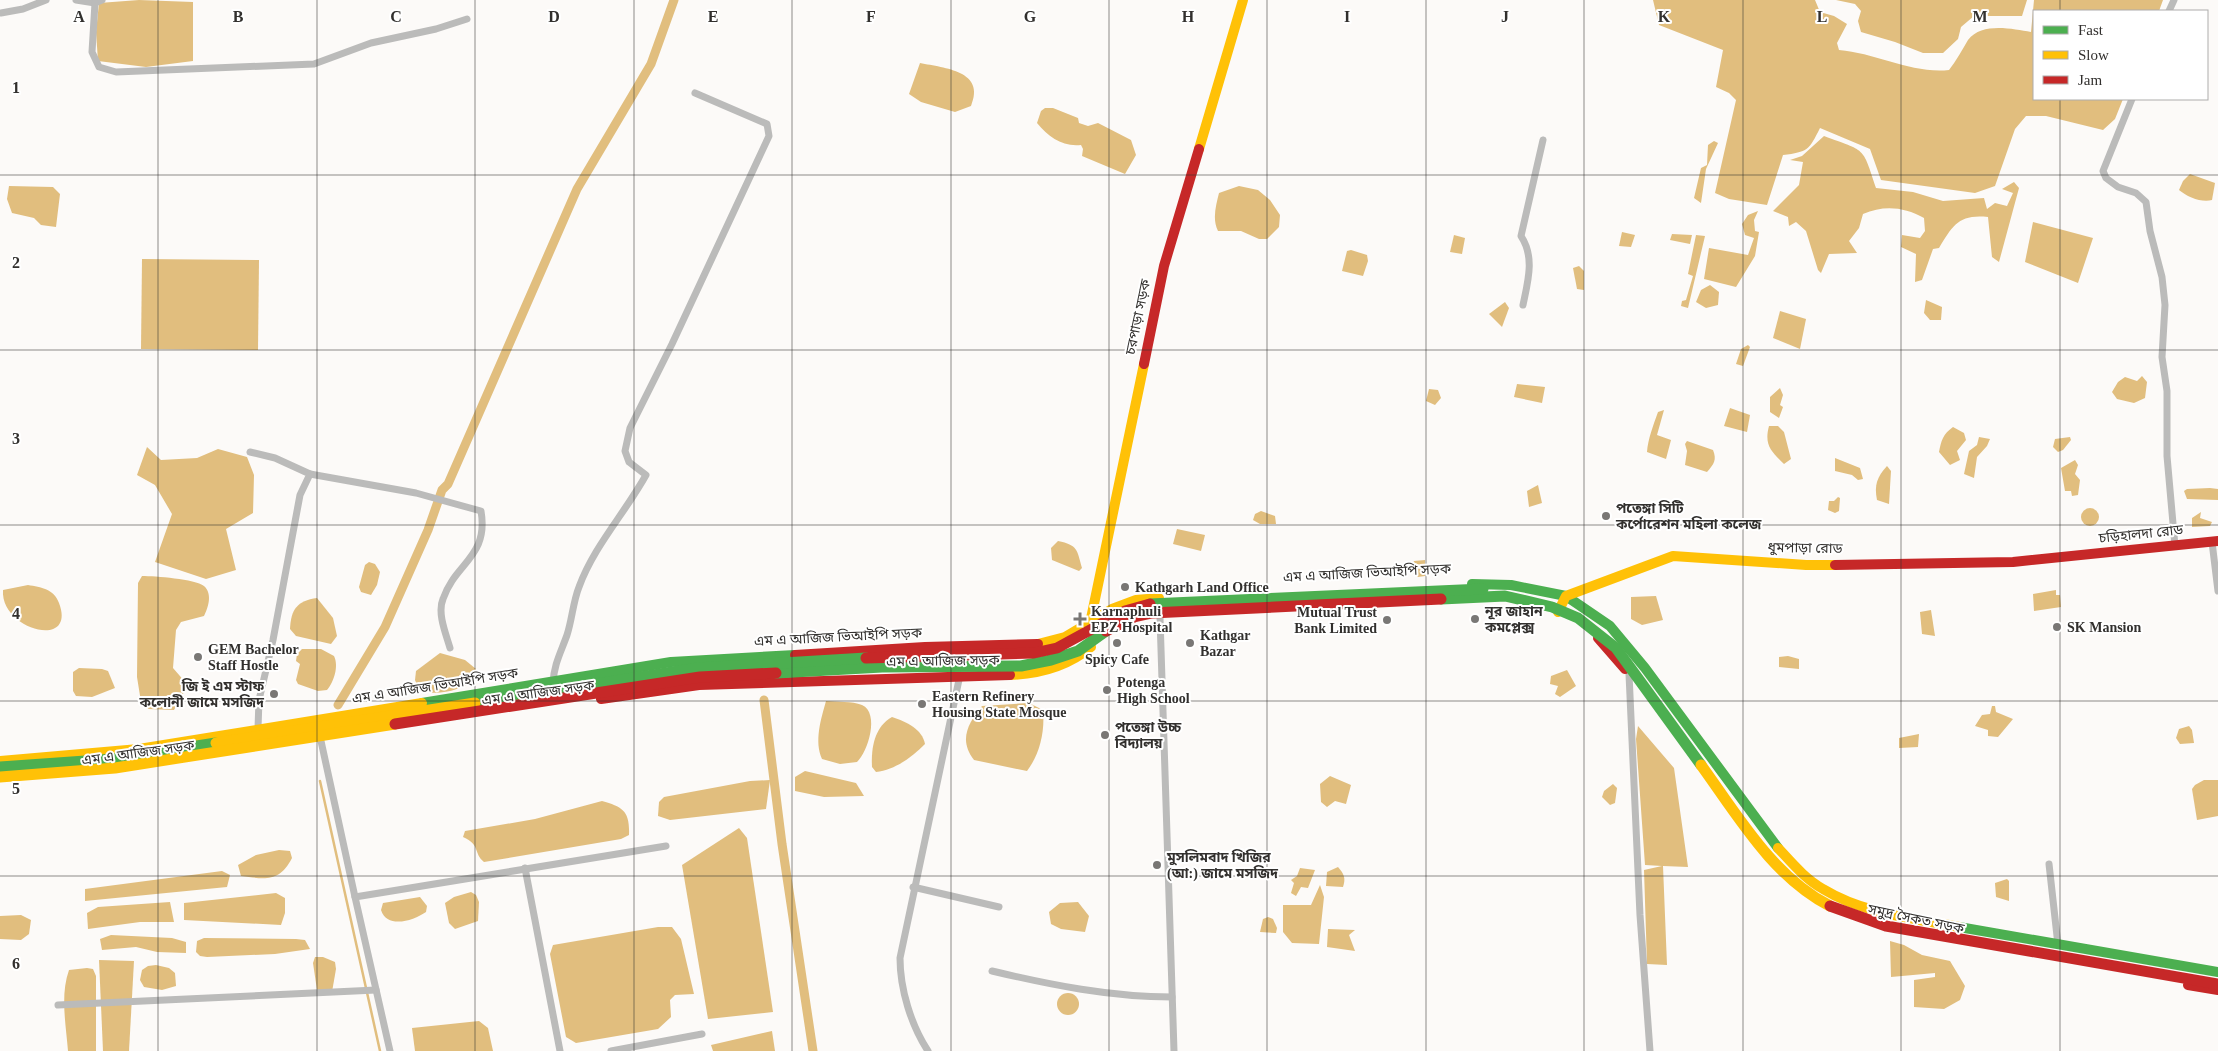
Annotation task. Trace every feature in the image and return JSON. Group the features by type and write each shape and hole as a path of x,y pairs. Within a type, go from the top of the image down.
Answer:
{"main road":[{"name":"চরপাড়া সড়ক","path":"1092,646 1088,624 1164,266 1225,66 1243,0"},
{"name":"চড়িহালদা রোড","path":"2067,556 2215,542"},
{"name":"ধুমপাড়া রোড","path":"1566,596 1673,556 1806,565 2013,562 2067,556"},
{"name":"এম এ আজিজ ভিআইপি সড়ক","path":"0,761 139,748 553,683 671,662 925,647 1031,646 1054,642 1112,609 1136,600 1168,597 1477,584 1511,585 1566,596 1610,626 1645,668"},
{"path":"0,768 114,759 698,668 872,657 1034,653 1057,648 1125,611 1154,603 1461,588 1510,590 1555,598 1588,615 1606,628 1620,642 1765,840 1796,875 1818,892 1842,904 1888,919 2218,976"},
{"path":"0,777 115,768 700,678 882,667 1021,666 1051,660 1078,651 1114,626 1134,617 1152,613 1505,596 1534,600 1586,622 1616,648 1752,834 1792,882 1813,897 1860,918 1886,926 2218,984"},
{"path":"1559,610 1566,596"},
{"path":"1092,646 1130,624 1160,618 1502,602 1526,603 1559,610 1583,626 1603,643 1629,674"},
{"name":"এম এ আজিজ সড়ক","path":"0,782 115,773 699,685 1028,674 1066,664 1081,657 1092,646"},
{"name":"সমুদ্র সৈকত সড়ক","path":"1645,668 1774,844 1802,874 1822,889 1852,904 1894,915 2218,972"},
{"name":"সমুদ্র সৈকত সড়ক","path":"1629,674 1755,846 1792,888 1834,913 1884,930 2218,990"}],"street":[{"path":"1,13 23,9 46,0"},
{"path":"76,0 99,2 92,52 99,67 116,72 314,64 371,43 436,29 467,19"},
{"path":"553,683 554,666 567,635 579,587 604,538 634,496 646,475 629,462 625,451 630,428 672,344 769,136 767,124 695,93"},
{"path":"2132,100 2104,164 2103,171 2106,178 2118,187 2136,193 2146,202 2150,231 2162,277 2165,305 2162,357 2167,391 2168,456 2175,546"},
{"path":"1523,305 1530,270 1528,247 1521,236 1543,140"},
{"path":"250,452 275,458 310,474 416,493 481,511 484,528 472,559 457,574 442,600 443,626 450,648"},
{"path":"258,728 259,700 273,640 300,495 310,474"},
{"path":"2215,542 2218,591"},
{"path":"1160,618 1174,1051"},
{"path":"1629,674 1640,915 1650,1051"},
{"path":"928,1051 923,1043 900,978 900,958 913,887 960,675"},
{"path":"321,741 390,1051"},
{"path":"355,898 525,868 666,846"},
{"path":"2048,864 2058,944"},
{"path":"525,868 560,1051"},
{"path":"913,887 999,907"},
{"path":"992,971 1082,989 1138,997 1172,998"},
{"path":"58,1005 376,990"},
{"path":"611,1051 702,1034"}],"shaded area":[{"path":"139,0 193,2 193,61 146,67 98,61 96,32 99,3"},
{"path":"1653,0 1815,0 1820,12 1834,16 1847,24 1837,43 1839,50 1921,69 1949,70 1968,40 1974,34 1998,28 2031,32 2033,11 2033,100 2123,100 2115,119 2103,130 2046,116 2026,116 2015,129 1995,186 1975,193 1881,180 1870,149 1820,128 1807,149 1798,153 1783,155 1767,205 1729,199 1715,193 1736,100 1729,93 1716,87 1723,50 1659,25"},
{"path":"1836,0 2027,0 2022,16 1974,16 1961,27 1958,39 1943,53 1923,53 1861,32 1858,21 1861,11 1855,4"},
{"path":"2034,0 2163,0 2159,10 2033,10"},
{"path":"920,63 951,70 968,78 973,85 974,94 971,106 955,112 921,102 909,94"},
{"path":"1045,108 1053,108 1078,118 1079,123 1088,126 1098,123 1131,140 1136,155 1125,174 1082,156 1083,149 1081,145 1062,143 1046,133 1037,123 1041,111"},
{"path":"1824,136 1855,148 1860,152 1868,164 1876,188 1913,192 1943,201 1984,198 1987,209 1995,203 2007,206 2013,193 2002,189 2014,182 2019,188 1999,262 1992,257 1988,217 1970,217 1963,219 1953,227 1939,248 1933,249 1922,280 1915,282 1916,254 1901,247 1902,235 1920,238 1925,231 1924,218 1909,211 1886,208 1863,214 1859,228 1849,241 1857,253 1829,254 1821,273 1818,270 1806,231 1796,222 1789,226 1788,217 1773,211 1799,185 1803,162 1790,160 1802,156"},
{"path":"1714,141 1718,143 1706,169 1701,203 1694,198 1701,168 1707,165 1708,145"},
{"path":"2190,174 2215,183 2212,200 2195,199 2179,190 2183,181"},
{"path":"9,186 53,187 60,194 56,227 41,225 34,218 12,213 7,199"},
{"path":"1239,186 1258,190 1270,200 1280,215 1279,227 1267,239 1259,239 1241,231 1218,231 1215,217 1219,193"},
{"path":"1758,211 1754,220 1755,231 1759,232 1755,256 1736,287 1704,279 1709,248 1748,255 1754,238 1745,235 1742,224 1748,215"},
{"path":"2033,222 2093,238 2078,283 2025,262"},
{"path":"1622,232 1635,235 1631,247 1619,246"},
{"path":"1672,234 1692,235 1690,244 1670,240"},
{"path":"1454,235 1465,238 1462,254 1450,252"},
{"path":"1696,235 1705,236 1688,308 1681,306 1682,301 1686,300 1693,276 1688,274"},
{"path":"1351,250 1367,255 1368,261 1363,276 1342,271 1347,251"},
{"path":"142,259 259,260 258,350 141,349"},
{"path":"1579,266 1584,271 1584,290 1577,289 1573,268"},
{"path":"1710,285 1719,292 1718,305 1706,308 1696,302 1701,290"},
{"path":"1926,300 1942,307 1941,320 1930,320 1924,313"},
{"path":"1505,302 1509,308 1502,327 1489,314"},
{"path":"1780,311 1806,319 1800,349 1773,338"},
{"path":"1748,345 1750,347 1743,366 1736,364 1741,349"},
{"path":"2142,376 2147,382 2145,398 2134,403 2117,399 2112,392 2118,382 2125,377 2137,381"},
{"path":"1517,384 1545,387 1542,403 1514,397"},
{"path":"1780,388 1783,395 1780,405 1783,407 1779,418 1770,412 1770,397"},
{"path":"1429,389 1438,390 1441,398 1435,405 1426,401"},
{"path":"1730,408 1750,415 1747,432 1724,426"},
{"path":"1664,410 1657,435 1671,440 1666,459 1647,452 1658,412"},
{"path":"1769,426 1778,426 1784,432 1791,459 1784,464 1775,455 1768,443"},
{"path":"1953,427 1964,433 1966,440 1957,451 1960,460 1950,465 1939,452 1943,438"},
{"path":"1979,437 1990,439 1987,446 1977,457 1974,478 1964,474 1969,451 1977,445"},
{"path":"2070,437 2071,440 2063,450 2058,452 2053,447 2055,439"},
{"path":"1687,441 1713,450 1714,462 1707,472 1685,465 1687,451 1685,444"},
{"path":"147,447 161,460 197,458 218,449 247,457 254,475 253,513 226,529 236,570 206,579 155,562 172,514 155,485 137,475"},
{"path":"1835,458 1860,468 1863,479 1858,480 1852,475 1835,471"},
{"path":"2075,460 2078,465 2075,474 2080,480 2078,495 2072,496 2071,491 2065,491 2061,468"},
{"path":"1887,466 1891,471 1889,504 1877,500 1876,490 1879,478"},
{"path":"1538,485 1542,503 1529,507 1527,491"},
{"path":"2187,489 2218,489 2218,500 2187,499 2184,491"},
{"path":"1838,497 1840,498 1839,511 1835,513 1828,510 1829,501 1834,501"},
{"path":"2090,508 2096,511 2099,517 2096,523 2090,526 2084,523 2081,517 2084,511"},
{"path":"1261,511 1275,516 1276,524 1260,524 1253,520 1255,514"},
{"path":"2201,512 2200,518 2212,522 2210,526 2192,527 2192,518"},
{"path":"1177,529 1205,535 1201,551 1173,544"},
{"path":"1058,541 1069,544 1076,549 1082,568 1079,571 1052,560 1051,548"},
{"path":"1425,560 1425,576 1418,577 1410,571 1414,561"},
{"path":"369,562 375,564 380,572 377,585 371,595 361,592 359,587 365,565"},
{"path":"142,576 192,581 204,586 209,597 204,616 181,622 176,630 173,668 186,683 184,692 174,710 148,709 141,702 137,677 138,583"},
{"path":"28,585 46,590 57,598 62,618 57,626 48,630 37,629 24,624 13,616 5,604 3,590"},
{"path":"2056,590 2056,595 2060,595 2061,607 2034,611 2033,594"},
{"path":"1656,596 1663,620 1642,625 1631,619 1631,597"},
{"path":"317,598 333,618 337,636 331,644 296,636 290,629 296,607 304,601"},
{"path":"1931,610 1935,636 1922,634 1920,612"},
{"path":"302,649 321,649 334,656 336,664 335,674 327,690 318,691 298,684 296,680 300,664 296,661 297,654"},
{"path":"440,653 465,660 476,669 476,680 463,687 441,693 419,690 415,680 416,671"},
{"path":"1788,656 1799,659 1799,669 1779,667 1779,657"},
{"path":"79,668 108,671 115,688 92,697 76,696 73,691 73,672"},
{"path":"1567,670 1576,686 1560,697 1555,694 1558,686 1550,684 1551,676"},
{"path":"826,701 854,703 862,705 867,709 871,724 870,733 865,750 857,762 840,764 822,759 818,737"},
{"path":"1029,703 1043,710 1043,718 1038,750 1027,771 974,760 969,753 966,739 972,719 982,706"},
{"path":"1992,706 1995,706 1996,712 2013,719 1998,737 1988,736 1988,730 1975,726 1982,715 1990,714"},
{"path":"892,717 903,721 917,730 925,744 903,762 890,769 876,772 872,767 872,753 877,732"},
{"path":"1638,726 1674,768 1688,867 1663,866 1667,965 1647,964 1644,870 1662,866 1645,865 1636,739"},
{"path":"2189,726 2192,730 2194,743 2180,744 2176,738 2179,729"},
{"path":"1919,734 1918,747 1899,748 1899,738"},
{"path":"805,771 856,783 864,796 824,797 795,791 795,777"},
{"path":"1330,776 1351,785 1346,804 1335,801 1327,807 1321,802 1320,784"},
{"path":"770,780 766,809 670,820 658,816 659,802 664,797 750,781"},
{"path":"2204,780 2218,780 2218,816 2197,820 2192,789"},
{"path":"1613,784 1617,788 1615,803 1610,805 1602,797 1604,791"},
{"path":"602,801 615,805 624,811 628,820 629,835 621,839 484,862 475,846 463,837 465,831 535,819"},
{"path":"739,828 747,838 773,1012 708,1019 682,865"},
{"path":"279,850 290,851 292,858 282,872 271,878 241,876 238,865 256,855"},
{"path":"1338,867 1344,876 1343,887 1326,886 1327,872"},
{"path":"1300,868 1315,870 1308,888 1301,887 1296,896 1291,893 1294,883 1291,880 1297,876"},
{"path":"222,871 230,875 227,887 85,901 85,889"},
{"path":"2007,879 2009,881 2009,901 1996,897 1995,883"},
{"path":"1320,885 1324,897 1319,944 1292,943 1283,932 1283,905 1311,905"},
{"path":"471,892 476,895 479,902 478,921 455,929 449,923 445,903 454,897"},
{"path":"276,893 285,898 285,913 281,925 184,920 184,903"},
{"path":"420,897 427,906 426,912 408,920 401,922 389,920 381,910 383,903"},
{"path":"170,902 174,922 140,922 88,929 87,913 98,907"},
{"path":"1078,902 1089,916 1085,932 1061,929 1051,924 1049,912 1060,903"},
{"path":"21,915 31,920 29,934 21,940 0,939 0,916"},
{"path":"1268,917 1273,919 1277,928 1276,933 1260,932 1263,919"},
{"path":"658,927 672,927 681,939 694,994 675,995 670,1000 671,1017 658,1029 576,1043 566,1037 550,954 553,945"},
{"path":"1328,929 1355,930 1349,935 1355,951 1327,947"},
{"path":"111,935 172,938 186,942 186,953 157,952 136,947 102,950 100,939"},
{"path":"204,938 296,939 305,940 310,949 275,954 207,957 200,956 196,952 197,941"},
{"path":"1890,941 1904,945 1922,955 1950,961 1965,986 1960,1000 1944,1009 1914,1007 1914,980 1935,977 1935,973 1891,977"},
{"path":"315,957 323,957 335,962 336,969 332,992 317,990 313,963"},
{"path":"99,960 134,961 129,1051 103,1051"},
{"path":"156,965 169,968 175,973 176,986 162,990 144,987 140,980 142,970 148,966"},
{"path":"93,969 96,976 96,1051 68,1051 64,1010 66,980 69,970"},
{"path":"1068,993 1076,996 1079,1004 1076,1012 1068,1015 1060,1012 1057,1004 1060,996"},
{"path":"479,1021 488,1028 493,1051 415,1051 412,1028"},
{"path":"772,1031 775,1051 713,1051 711,1045"}],"waterway":[{"path":"338,705 385,627 428,530 442,490 448,484 577,189 651,64 674,0"},
{"path":"764,700 782,844 813,1051"},
{"path":"320,781 380,1051"}],"traffic: fast":[{"path":"1472,584 1511,585 1566,596 1610,626 1645,668 1778,848"},
{"path":"1150,604 1483,589"},
{"path":"1441,599 1505,596 1552,607 1578,618 1616,648 1701,765"},
{"path":"776,673 882,667 1021,666 1051,660 1078,651 1106,631"},
{"path":"422,703 671,662 795,655"},
{"path":"475,703 698,668 866,658"},
{"path":"0,767 114,759 216,743"},
{"path":"1959,927 2218,972"}],"traffic: slow":[{"path":"1199,149 1243,0"},
{"path":"1089,628 1144,364"},
{"path":"1558,612 1566,596 1673,556 1806,565 1835,565"},
{"path":"1038,644 1065,637 1112,609 1136,600 1159,598"},
{"path":"1010,675 1032,673 1053,668 1072,660 1091,647"},
{"path":"0,761 139,749 422,703"},
{"path":"216,743 475,703"},
{"path":"0,777 115,768 395,724"},
{"path":"1701,765 1758,844 1774,862 1810,894 1830,906"},
{"path":"1778,848 1810,880 1823,889 1855,904 1889,914 1959,927"}],"traffic: jam":[{"path":"1144,364 1164,266 1199,149"},
{"path":"1835,565 2013,562 2218,541"},
{"path":"1106,631 1134,617 1152,613 1441,599"},
{"path":"866,658 1034,653 1057,648 1125,611 1150,604"},
{"path":"1598,638 1625,669"},
{"path":"795,655 925,647 1038,644"},
{"path":"395,724 700,677 776,673"},
{"path":"601,699 699,685 1010,675"},
{"path":"1830,906 1886,926 2218,984"},
{"path":"2188,985 2218,990"}],"place":[{"name":"পতেঙ্গা সিটি কর্পোরেশন মহিলা কলেজ","path":"1606,516"},
{"name":"Kathgarh Land Office","path":"1125,587"},
{"name":"Karnaphuli EPZ Hospital","path":"1080,619"},
{"name":"নূর জাহান কমপ্লেক্স","path":"1475,619"},
{"name":"Mutual Trust Bank Limited","path":"1387,620"},
{"name":"SK Mansion","path":"2057,627"},
{"name":"Spicy Cafe","path":"1117,643"},
{"name":"Kathgar Bazar","path":"1190,643"},
{"name":"GEM Bachelor Staff Hostle","path":"198,657"},
{"name":"Potenga High School","path":"1107,690"},
{"name":"জি ই এম স্টাফ কলোনী জামে মসজিদ","path":"274,694"},
{"name":"Eastern Refinery Housing State Mosque","path":"922,704"},
{"name":"পতেঙ্গা উচ্চ বিদ্যালয়","path":"1105,735"},
{"name":"মুসলিমবাদ খিজির (আ:) জামে মসজিদ","path":"1157,865"}]}
